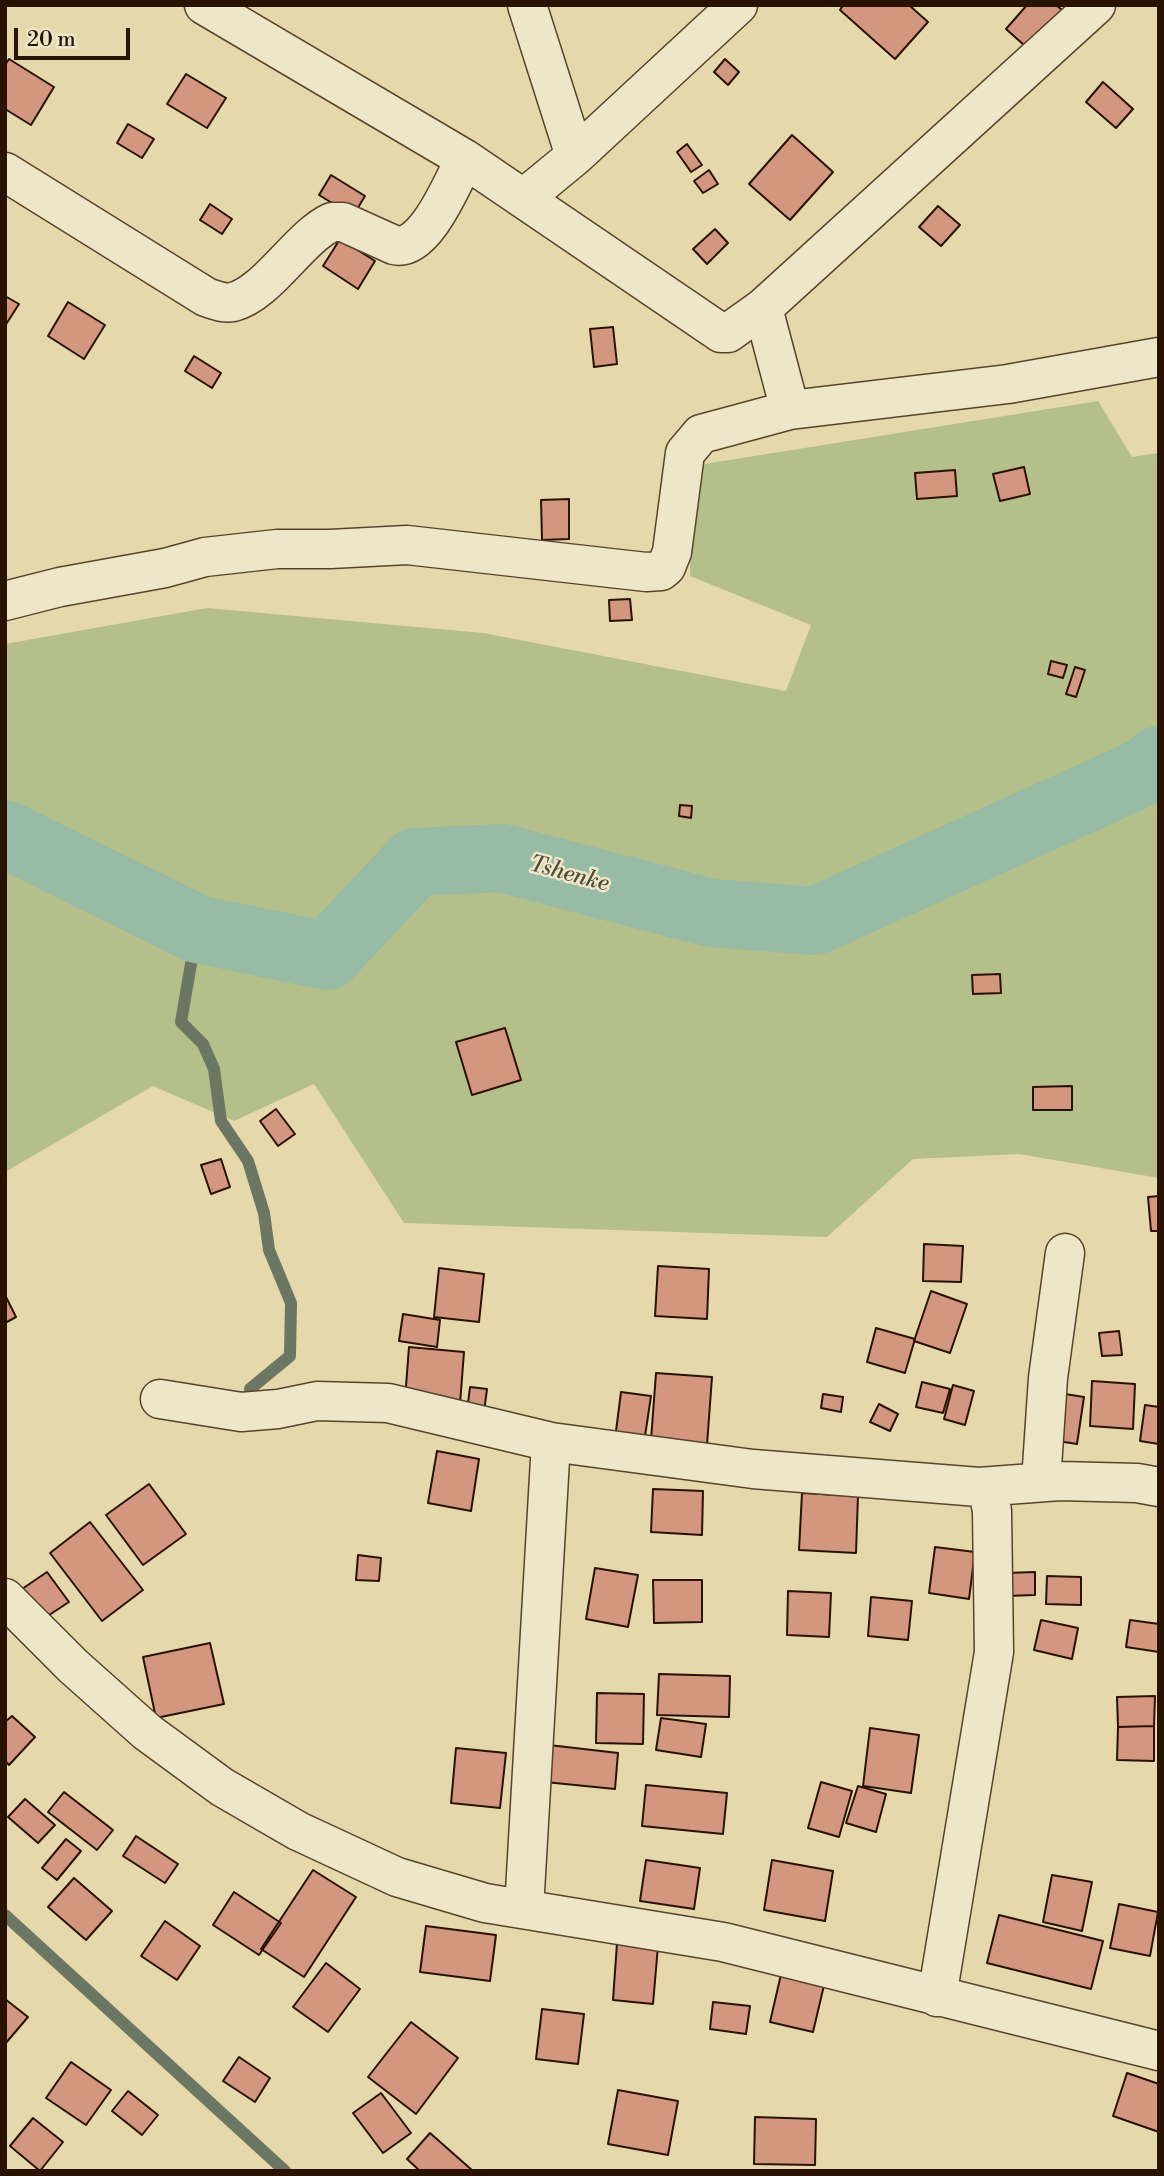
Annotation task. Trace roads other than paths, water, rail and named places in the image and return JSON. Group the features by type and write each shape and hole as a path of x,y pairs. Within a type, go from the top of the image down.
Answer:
{"street":[{"path":"204,5 465,159 720,333 728,333 763,308 1096,5"},
{"path":"527,5 575,156"},
{"path":"524,198 575,156 738,5"},
{"path":"5,172 206,297 220,302 231,302 249,295 332,222 343,222 401,247 413,243 434,217 465,159"},
{"path":"763,308 790,410"},
{"path":"5,601 60,587 165,568 205,557 276,549 407,545 646,572 661,571 666,567 672,552 685,453 701,434 790,410 1008,384 1159,358"},
{"path":"1041,1482 1048,1378 1065,1253"},
{"path":"160,1399 242,1412 278,1409 317,1401 388,1402 551,1442 753,1469 979,1487 1041,1482 1137,1483 1159,1487"},
{"path":"524,1909 551,1442"},
{"path":"937,1997 994,1652 992,1511 989,1496 979,1487"},
{"path":"5,1598 73,1666 147,1732 222,1787 298,1831 397,1877 485,1903 723,1942 1159,2051"}],"waterway":[{"name":"Tshenke","path":"5,834 197,929 327,956 415,862 502,858 711,913 815,921 1144,772 1159,760"},
{"path":"197,929 181,1022 203,1044 214,1069 221,1121 248,1161 264,1213 269,1250 291,1303 290,1356 250,1389"},
{"path":"5,1915 285,2171"}]}
